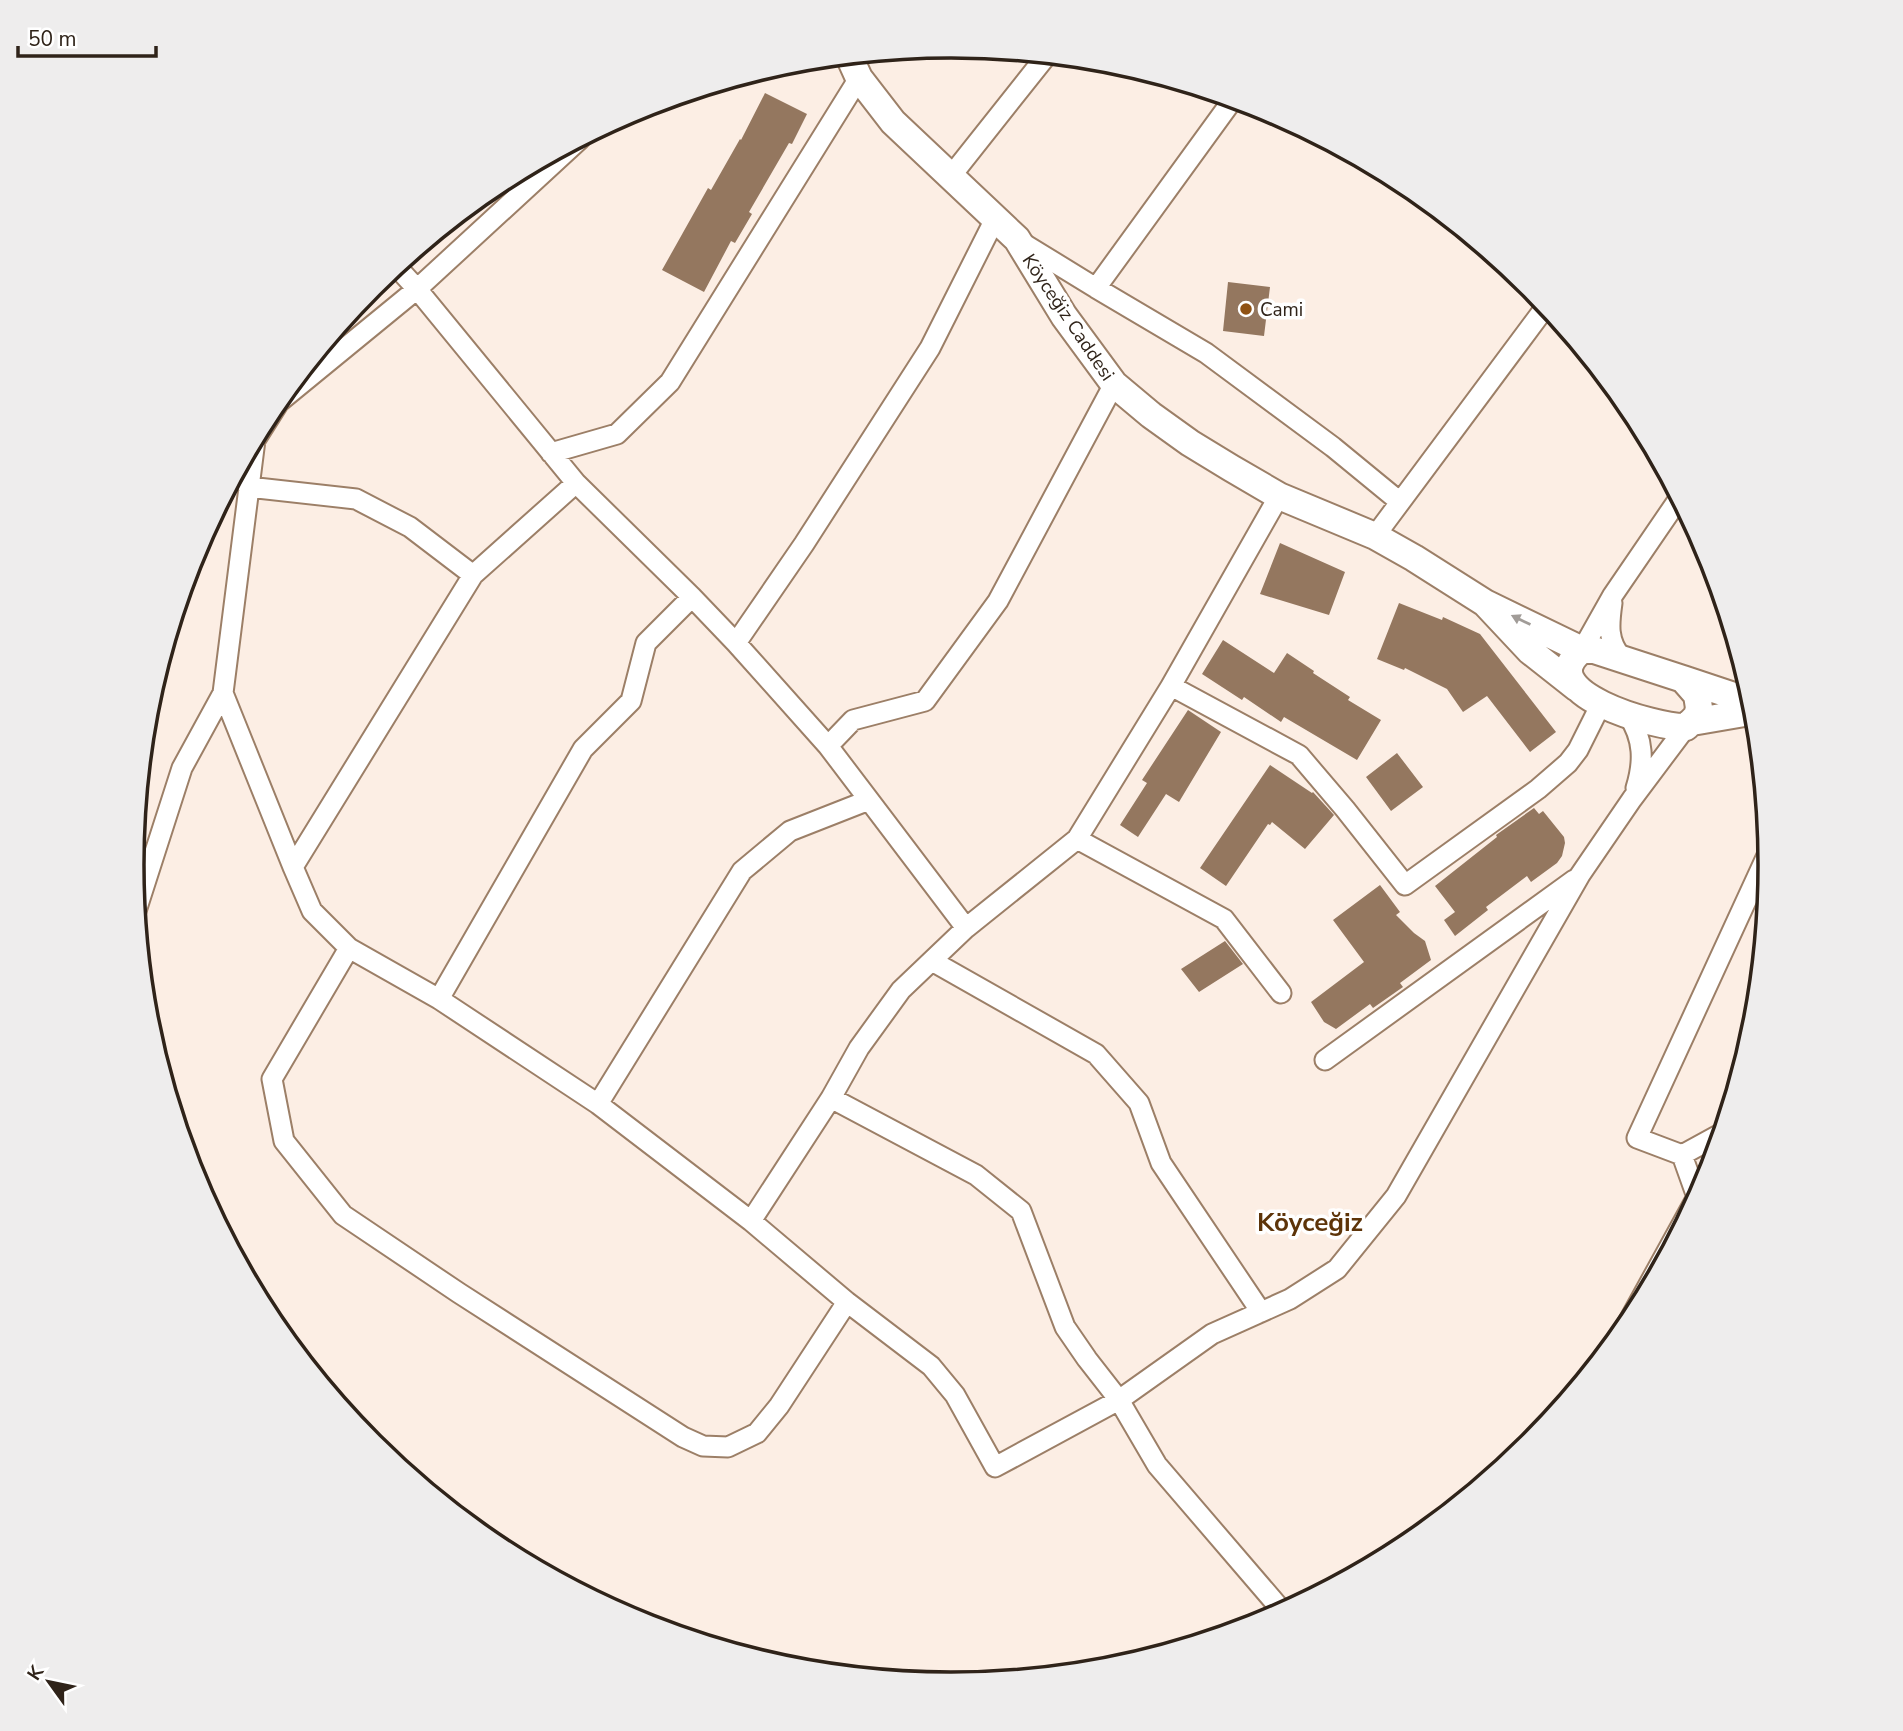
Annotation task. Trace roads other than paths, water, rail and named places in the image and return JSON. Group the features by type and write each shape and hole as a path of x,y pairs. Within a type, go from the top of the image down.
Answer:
{"street":[{"path":"951,176 1041,63"},
{"path":"551,453 617,434 670,382 854,67"},
{"name":"Köyceğiz Caddesi","path":"854,67 893,122 1017,239 1064,316 1114,384 1151,415 1190,443 1279,496 1376,536 1485,603 1582,650 1594,650 1622,658 1683,679"},
{"path":"1096,288 1228,107"},
{"path":"308,378 417,289 554,162"},
{"path":"736,643 804,544 930,348 995,219"},
{"path":"1017,239 1206,353 1333,447 1400,502"},
{"path":"403,273 576,483 692,597 828,746 966,928"},
{"path":"1376,536 1541,313"},
{"path":"828,746 853,720 925,701 998,601 1114,384"},
{"path":"144,885 182,768 223,693 252,463"},
{"path":"293,867 473,575 576,483"},
{"path":"248,487 356,499 410,527 473,575"},
{"path":"751,1221 831,1098 859,1048 901,990 966,928 1077,839 1171,686 1279,496"},
{"path":"1577,688 1568,672 1574,657 1582,650 1612,595 1674,505"},
{"path":"1612,595 1610,629 1614,649 1622,658"},
{"path":"439,999 583,749 631,701 646,643 692,597"},
{"name":"Köyceğiz Caddesi","path":"1485,603 1530,651 1601,704 1659,725 1674,727 1689,724"},
{"path":"223,693 312,911 349,948 439,999 598,1104 751,1221 847,1302 931,1366 955,1395 995,1467 1119,1400 1212,1334 1290,1299 1337,1269 1396,1196 1580,875 1632,799 1697,716 1697,695 1683,679"},
{"path":"1683,679 1742,699"},
{"path":"1171,686 1299,755 1405,885 1563,768 1578,750 1601,704"},
{"path":"1689,724 1745,713"},
{"path":"1628,715 1636,728 1641,750 1639,777 1632,799"},
{"path":"598,1104 742,871 790,831 869,800"},
{"path":"1077,839 1224,919 1281,992"},
{"path":"1711,1139 1682,1155 1637,1138 1759,873"},
{"path":"1325,1060 1580,875"},
{"path":"349,948 272,1079 284,1141 343,1215 682,1437 703,1446 728,1447 757,1433 779,1406 847,1302"},
{"path":"932,961 1096,1054 1139,1103 1161,1163 1261,1312"},
{"path":"831,1098 976,1175 1021,1211 1065,1327 1119,1400 1157,1465 1276,1605"},
{"path":"1682,1155 1693,1186"}],"place":[{"name":"Cami","path":"1246,309"}],"district":[{"name":"Köyceğiz","path":"1310,1222"}]}
